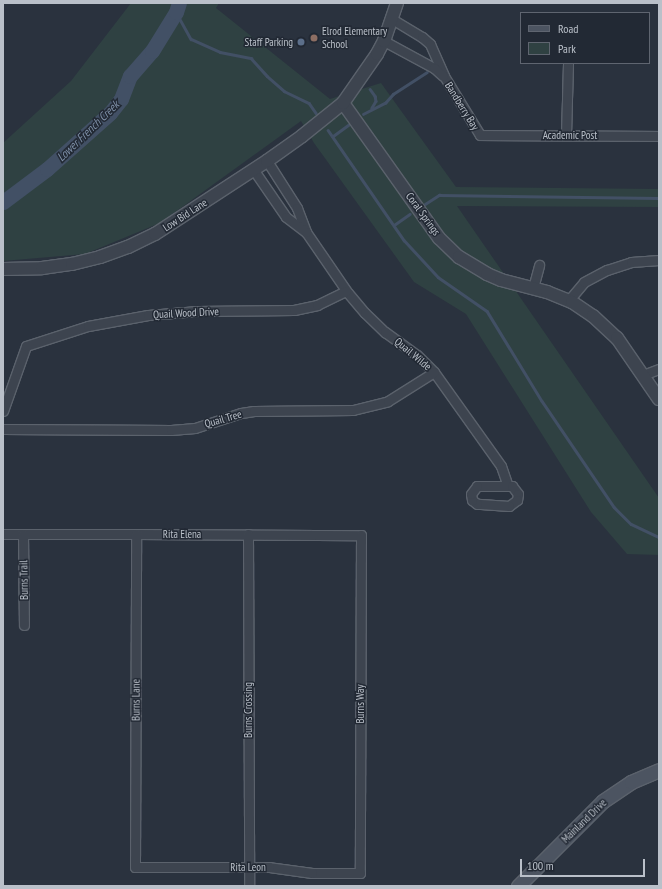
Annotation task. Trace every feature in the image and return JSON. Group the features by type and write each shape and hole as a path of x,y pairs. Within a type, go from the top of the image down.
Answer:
{"main road":[{"name":"Mainland Drive","path":"518,886 603,801 631,782 659,770"}],"street":[{"name":"Low Bid Lane","path":"3,268 42,268 72,264 100,257 128,247 155,234 254,170 320,122 343,103 369,67 384,41 397,3"},
{"name":"Bandberry Bay","path":"392,19 422,37 430,44 444,76 480,135"},
{"name":"Bandberry Bay","path":"384,41 434,68 444,76"},
{"path":"566,135 568,64"},
{"name":"Coral Springs","path":"343,103 439,238 459,257 480,270 502,280 533,288 569,300 593,316 606,326 626,350 659,399"},
{"name":"Academic Post","path":"480,135 659,136"},
{"name":"Quail Wilde","path":"267,161 297,208 306,232 346,291 366,314 385,332 417,355 434,372 501,466 508,486"},
{"name":"Quail Wilde","path":"254,170 286,217 306,232"},
{"path":"569,300 584,282 607,270 631,262 659,260"},
{"path":"533,288 539,265"},
{"name":"Quail Wood Drive","path":"3,411 26,346 88,326 148,315 198,311 294,310 318,305 346,291"},
{"path":"643,375 659,369"},
{"name":"Quail Tree","path":"3,429 170,430 195,428 242,413 254,411 353,410 388,401 434,372"},
{"name":"Quail Wilde","path":"477,486 508,486 514,488 518,494 517,500 512,505 480,505 472,500 471,494 477,486"},
{"name":"Rita Elena","path":"3,534 361,534"},
{"name":"Burns Trail","path":"23,534 24,625"},
{"name":"Burns Lane","path":"135,867 136,534"},
{"name":"Burns Crossing","path":"248,534 248,886"},
{"name":"Burns Way","path":"360,872 361,534"},
{"name":"Rita Leon","path":"135,867 269,867 312,873 360,872"}],"green space":[{"path":"131,3 219,3 216,8 330,99 381,83 456,187 659,189 659,207 457,206 659,498 659,555 627,554 591,512 466,314 414,282 314,143 301,121 160,223 85,254 3,261 3,143 71,81"}],"waterway":[{"name":"Lower French Creek","path":"3,202 47,169 110,113 121,99 130,76 152,51 176,12 179,3"},
{"path":"176,12 191,39 220,52 251,58 267,76 284,91 309,103 316,113"},
{"path":"363,114 385,103 393,94 427,72"},
{"path":"370,89 375,96 376,101 372,108"},
{"path":"333,136 348,125"},
{"path":"328,130 404,240 438,277 487,311 542,401 614,507 631,524 659,537"},
{"path":"425,204 439,195 659,198"},
{"path":"394,225 410,214"}],"place":[{"name":"Elrod Elementary School","path":"314,38"},
{"name":"Staff Parking","path":"301,42"}]}
